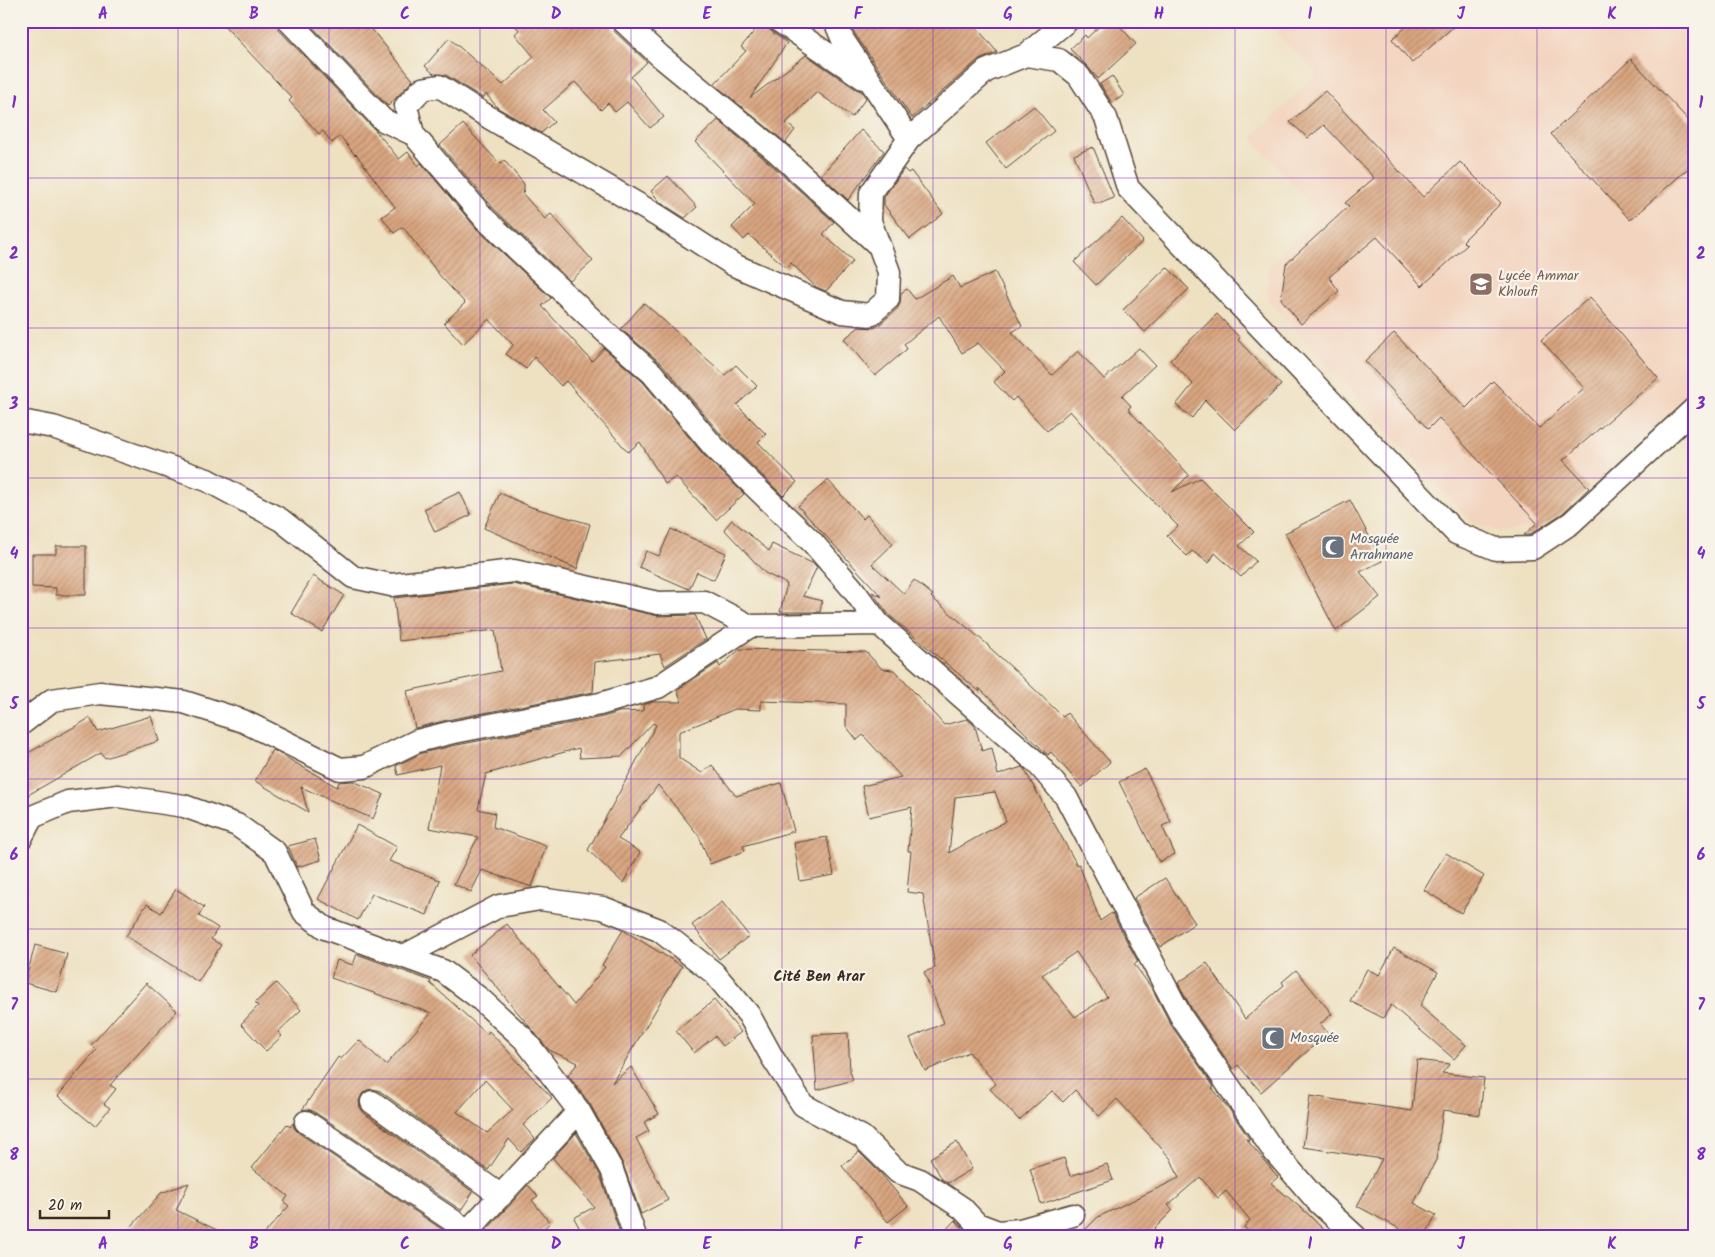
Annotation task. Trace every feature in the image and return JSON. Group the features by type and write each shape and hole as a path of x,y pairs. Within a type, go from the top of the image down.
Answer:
{"street":[{"path":"289,21 383,120 413,134 485,219 652,373 713,446 813,543 852,588 879,624 1037,763 1066,797 1182,1018 1273,1150 1318,1202 1355,1236"},
{"path":"623,21 660,56 776,152 880,246"},
{"path":"779,21 873,85"},
{"path":"835,21 843,40 910,139"},
{"path":"413,134 406,106 422,89 439,86 658,216 734,265 842,312 870,315 888,299 889,272 870,220 871,192 910,139 986,71 1026,55 1067,21"},
{"path":"1026,55 1059,60 1079,76 1106,118 1128,188 1456,533 1496,549 1533,548 1571,523 1694,409"},
{"path":"21,421 53,427 207,480 281,520 353,577 391,586 514,571 658,603 704,602 750,626 879,624"},
{"path":"21,724 52,700 100,693 184,702 243,720 340,769 364,767 417,742 449,733 600,704 658,687 750,626"},
{"path":"21,838 32,817 68,802 118,796 184,806 237,825 275,852 304,912 325,928 443,970 479,998 524,1039 579,1111 612,1170 634,1236"},
{"path":"404,956 498,906 540,899 603,908 643,923 660,930 714,972 749,1015 772,1057 803,1105 862,1137 898,1172 920,1180 962,1208 977,1224 998,1232 1020,1230 1073,1215"},
{"path":"372,1102 500,1196"},
{"path":"306,1122 466,1233 579,1111"}],"shaded area":[{"name":"Lycée Ammar Khloufi","path":"1282,21 1694,21 1694,392 1561,514 1531,528 1500,532 1471,522 1268,300 1268,267 1319,213 1251,138 1317,74 1276,34"}],"building":[{"path":"220,21 276,21 279,30 376,131 399,159 408,152 418,166 421,163 476,228 551,298 542,306 592,361 604,348 643,382 703,454 744,494 716,520 676,477 665,484 640,442 628,452 566,381 561,386 534,357 526,369 506,354 513,345 489,319 463,344 444,323 465,303 441,277 403,227 394,233 382,217 395,207 356,154 340,136 332,143 323,131 319,134 289,101 292,98"},
{"path":"307,21 365,21 413,80 388,106"},
{"path":"511,21 610,21 614,31 647,62 631,77 664,117 650,128 627,102 615,112 608,103 601,110 575,82 543,110 554,122 541,133 498,108 486,94 483,98 446,75 434,74 425,66 449,38 503,85 534,57 515,34 519,30"},
{"path":"642,21 659,21 651,29"},
{"path":"763,21 766,21 767,27 772,32 787,43 750,98 806,55 861,91 866,98 852,117 817,92 786,123 795,130 786,142 791,147 714,84 746,51 741,47"},
{"path":"849,21 971,21 997,52 977,61 912,118 855,34"},
{"path":"1105,21 1115,21 1136,44 1098,79 1070,49 1085,35 1087,38"},
{"path":"1413,21 1460,21 1412,63 1392,39"},
{"path":"1631,59 1694,126 1694,163 1630,220 1551,134"},
{"path":"1112,76 1124,95 1112,103 1100,84"},
{"path":"1325,91 1423,197 1460,162 1501,203 1463,241 1467,245 1422,286 1377,237 1329,277 1339,291 1301,324 1281,299 1286,264 1349,206 1345,203 1374,178 1324,125 1308,138 1290,122"},
{"path":"1034,106 1054,131 1006,169 986,143"},
{"path":"718,120 767,161 834,222 823,234 853,261 826,291 816,287 791,263 787,268 749,235 744,240 732,227 755,204 695,142"},
{"path":"463,124 500,164 504,160 524,184 524,191 522,193 545,219 551,214 593,261 570,281 495,210 440,145"},
{"path":"861,130 884,151 848,200 821,175"},
{"path":"1093,147 1114,198 1101,203 1094,203 1074,155"},
{"path":"904,169 908,173 911,171 943,214 910,239 884,205 884,197"},
{"path":"668,176 697,207 685,218 661,203 651,191"},
{"path":"1122,218 1143,241 1096,285 1074,262"},
{"path":"1167,267 1189,289 1145,332 1123,310"},
{"path":"995,272 1022,326 1012,332 1052,375 1078,351 1104,379 1139,348 1155,365 1122,396 1131,406 1128,409 1189,475 1172,492 1200,478 1254,532 1239,546 1256,561 1241,577 1215,553 1209,563 1192,551 1187,556 1167,536 1178,526 1127,475 1070,411 1047,431 1016,397 1012,401 994,382 1005,371 978,343 962,353 939,316 904,344 907,349 875,376 844,339 859,327 874,328 879,325 897,309 900,304 901,293 907,289 915,299 953,276 960,288"},
{"path":"1590,297 1658,378 1563,460 1589,488 1563,513 1529,535 1524,535 1537,523 1439,418 1428,429 1365,361 1394,333 1466,408 1493,381 1539,428 1584,388 1541,340"},
{"path":"644,303 725,375 736,365 757,386 737,405 766,434 758,442 797,482 783,496 723,437 662,364 621,329"},
{"path":"1217,314 1240,338 1238,340 1281,385 1235,430 1205,400 1192,418 1176,405 1193,384 1170,360"},
{"path":"828,480 863,519 867,515 893,544 872,564 904,594 914,580 933,595 931,597 988,645 1063,717 1067,713 1110,762 1082,787 1051,752 1048,755 979,688 980,692 889,615 872,592 882,597 798,506"},
{"path":"460,492 471,515 435,532 424,509"},
{"path":"500,493 531,507 590,524 577,569 484,528"},
{"name":"Mosquée Arrahmane","path":"1350,500 1382,561 1360,572 1380,597 1336,631 1285,533"},
{"path":"732,520 769,551 772,544 817,567 803,596 822,601 820,612 780,612 787,584 765,573 724,529"},
{"path":"671,529 726,553 714,580 697,572 689,589 639,567 646,551 659,556"},
{"path":"56,546 86,546 86,595 56,595 56,588 32,587 32,554 56,554"},
{"path":"313,576 344,595 322,632 291,613"},
{"path":"513,584 658,616 695,615 706,639 665,666 660,654 595,662 593,692 415,728 407,691 501,671 495,630 399,641 394,598"},
{"path":"740,649 866,652 882,669 894,670 944,725 967,719 975,726 982,751 992,748 998,775 1022,767 1077,865 1079,864 1100,921 1112,913 1138,962 1134,964 1153,990 1171,1025 1214,1087 1212,1088 1250,1140 1246,1139 1278,1177 1271,1183 1307,1213 1330,1236 1254,1236 1244,1227 1250,1220 1226,1191 1218,1198 1200,1177 1168,1205 1173,1210 1147,1236 1079,1236 1098,1217 1179,1178 1171,1159 1117,1099 1099,1116 1075,1090 1063,1102 1052,1091 1019,1120 990,1089 996,1084 969,1052 925,1071 910,1038 944,1023 924,972 935,968 923,894 907,892 911,851 908,851 912,807 869,817 862,786 901,777 863,735 857,740 846,726 846,704 761,701 761,710 735,709 679,732 679,758 702,773 712,765 736,796 781,783 794,831 743,846 745,851 710,864 699,836 658,785 618,839 640,852 623,883 588,850 656,725 653,723 622,756 580,758 579,748 486,774 478,809 495,813 493,827 546,846 532,887 482,870 471,892 454,884 478,837 429,828 440,765 398,775 396,766 422,753 452,746 603,717 619,712 643,711 643,705 653,702 682,702 677,690 718,663 720,667","holes":["995,792 1006,821 949,853 955,797","1076,952 1107,997 1075,1017 1042,975"]},
{"path":"151,716 159,741 105,758 101,753 21,799 21,757 90,718 98,732"},
{"path":"273,750 337,787 339,782 353,781 383,794 373,819 301,787 308,812 255,781"},
{"path":"1145,769 1171,822 1162,826 1175,854 1159,862 1119,782"},
{"path":"357,825 397,847 389,861 440,880 427,915 372,894 358,920 318,899"},
{"path":"827,837 834,875 800,881 794,843"},
{"path":"315,839 321,860 297,867 288,846"},
{"path":"1446,853 1484,876 1461,913 1424,890"},
{"path":"1165,878 1195,923 1160,947 1134,898"},
{"path":"176,889 204,907 199,916 218,928 211,939 221,945 198,982 126,936 147,904 161,913"},
{"path":"722,902 749,936 719,959 692,925"},
{"path":"507,924 574,1005 605,967 602,965 623,930 682,966 612,1083 631,1067 659,1114 644,1122 649,1131 636,1138 668,1200 641,1214 623,1164 590,1104 568,1075 578,1063 549,1050 470,955"},
{"path":"35,945 67,954 57,992 25,983"},
{"path":"1394,948 1438,972 1420,1006 1466,1045 1454,1059 1391,1005 1383,1018 1350,1001 1367,969 1379,975"},
{"path":"357,954 431,981 430,983 487,1034 489,1031 552,1098 523,1125 535,1139 521,1152 509,1139 488,1170 380,1091 367,1090 362,1094 359,1101 360,1108 364,1113 473,1192 461,1210 313,1111 302,1110 338,1057 341,1059 359,1040 386,1065 431,1013 331,978 337,960 353,965","holes":["485,1080 513,1110 487,1133 457,1112"]},
{"name":"Mosquée","path":"1207,963 1245,1019 1284,985 1282,982 1296,970 1332,1014 1320,1024 1328,1033 1261,1092 1238,1065 1233,1069 1193,1011 1178,983"},
{"path":"146,983 177,1011 110,1085 116,1089 104,1104 110,1108 95,1126 58,1096 96,1050 91,1045"},
{"path":"276,983 301,1010 278,1032 282,1036 266,1051 241,1024 258,1006 255,1003"},
{"path":"714,1000 741,1032 723,1046 715,1036 694,1053 676,1031"},
{"path":"848,1033 850,1071 853,1080 817,1090 813,1035"},
{"path":"1417,1060 1450,1064 1442,1073 1484,1078 1480,1115 1443,1110 1436,1160 1414,1203 1436,1215 1425,1236 1413,1236 1357,1206 1382,1159 1303,1147 1310,1096 1412,1111"},
{"path":"293,1123 294,1128 299,1133 446,1232 443,1236 262,1236 289,1206 284,1202 288,1196 252,1168 287,1124 290,1127"},
{"path":"576,1133 600,1175 621,1236 584,1236 574,1218 594,1207 553,1158"},
{"path":"957,1142 972,1169 948,1183 942,1179 930,1158"},
{"path":"859,1152 881,1174 908,1206 888,1222 842,1166"},
{"path":"1064,1158 1070,1176 1107,1164 1113,1180 1041,1204 1030,1169"},
{"path":"189,1183 176,1210 229,1236 123,1236 161,1193"},
{"path":"528,1185 538,1196 532,1200 550,1223 534,1236 481,1236"},
{"path":"955,1220 967,1233 971,1236 940,1236"}],"place":[{"name":"Lycée Ammar Khloufi","path":"1481,284"},
{"name":"Mosquée Arrahmane","path":"1333,547"},
{"name":"Mosquée","path":"1273,1038"}],"district":[{"name":"Cité Ben Arar","path":"819,977"}]}
